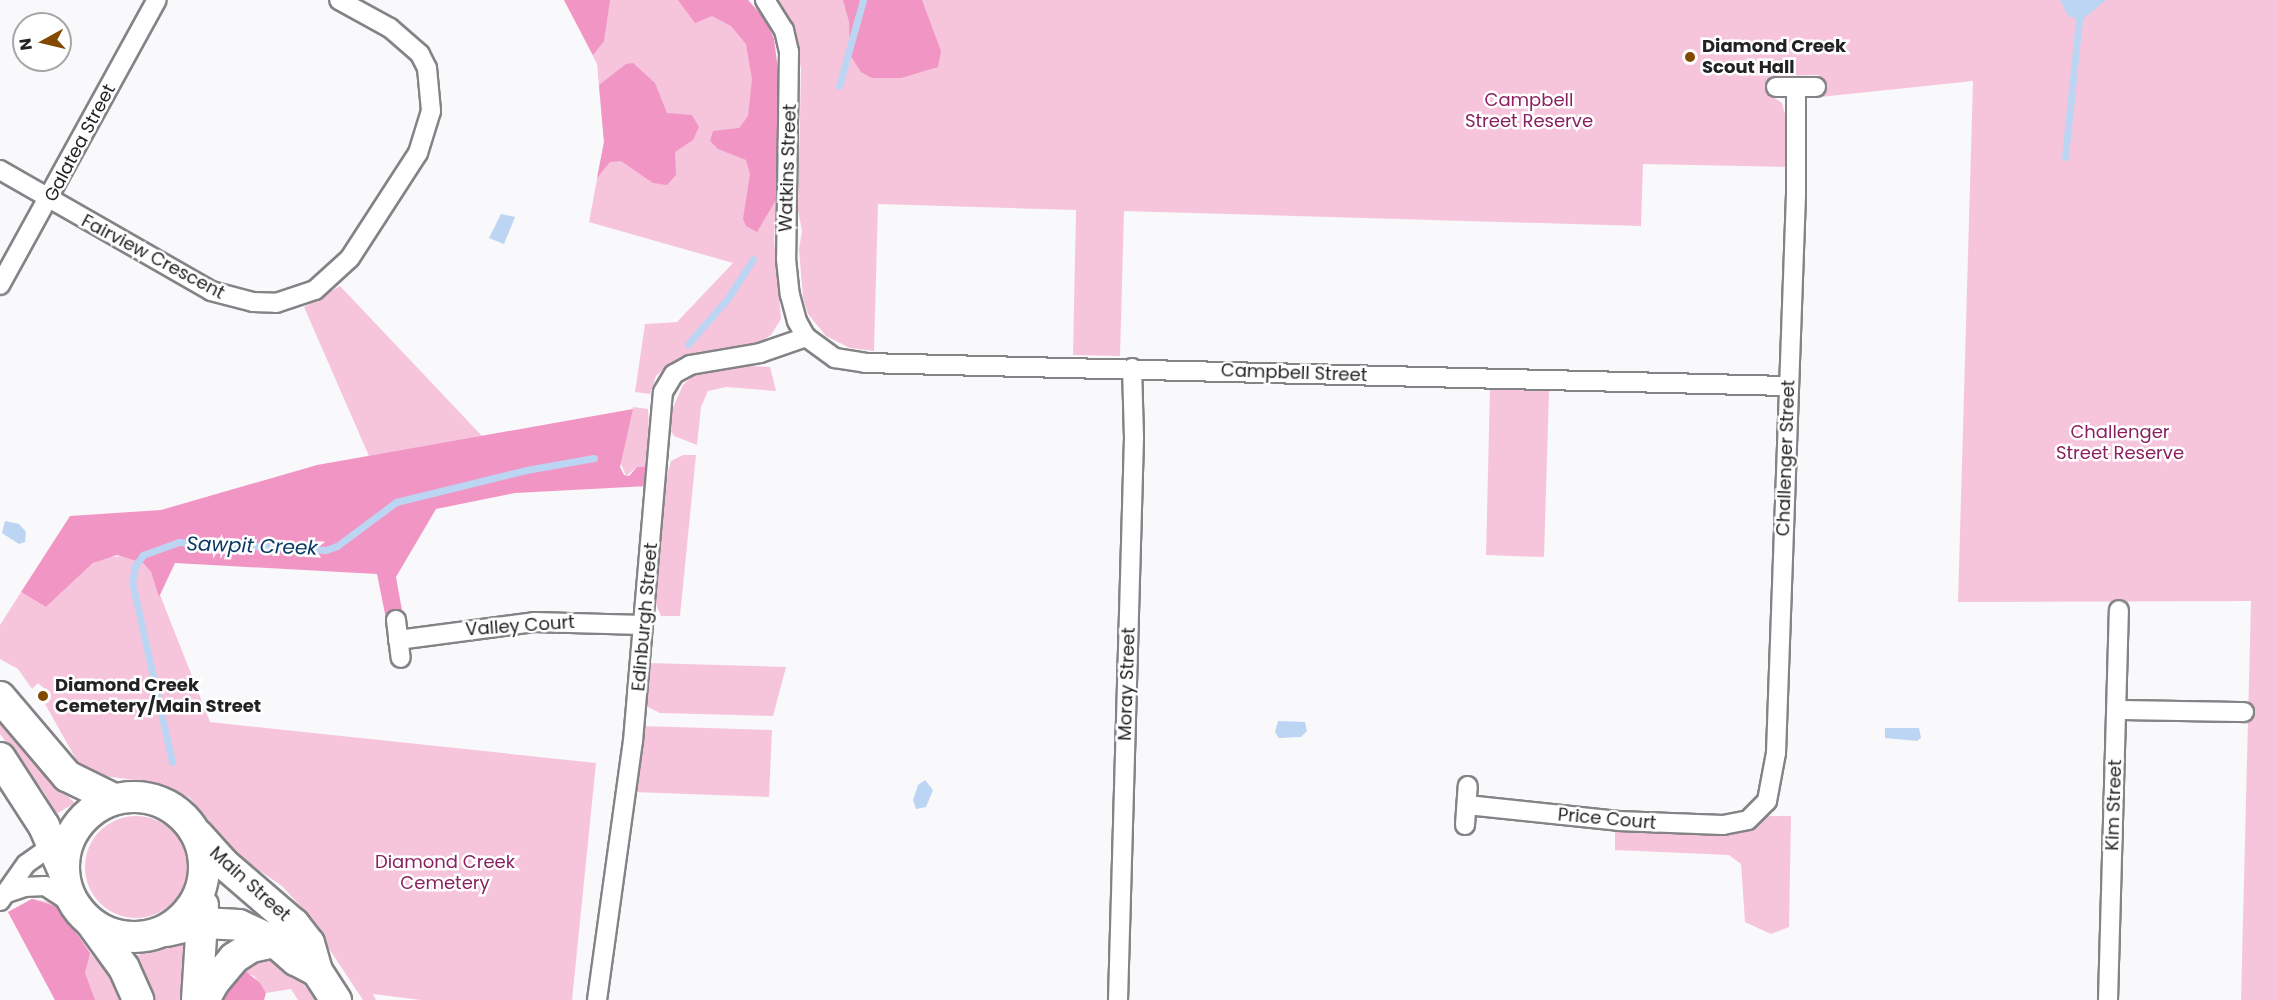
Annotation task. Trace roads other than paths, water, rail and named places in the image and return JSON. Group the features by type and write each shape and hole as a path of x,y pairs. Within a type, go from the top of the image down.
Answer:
{"main road":[{"path":"0,697 67,776 114,799"},
{"path":"0,758 10,784 63,852 83,914 124,968 138,1000"},
{"path":"63,852 91,811 114,799 141,797 166,804 194,831 202,852 204,875 197,1000"},
{"name":"Main Street","path":"194,831 224,863 294,924 309,943 317,970 336,1000"},
{"path":"83,914 125,937 161,932 190,909 204,875"},
{"name":"Main Street","path":"161,932 202,923 239,925 275,942 296,960 317,970"},
{"path":"204,1000 214,982 234,958 251,947 275,942"}],"street":[{"name":"Galatea Street","path":"0,285 50,199 157,0"},
{"name":"Fairview Crescent","path":"0,170 231,298 276,303 315,291 350,258 406,172 428,133 431,111 427,68 420,54 390,28 339,0"},
{"name":"Watkins Street","path":"765,0 784,30 789,52 786,259 794,311 806,337"},
{"path":"1776,87 1816,87"},
{"name":"Challenger Street","path":"1748,820 1767,801 1774,773 1789,386 1796,87"},
{"name":"Campbell Street","path":"806,337 835,358 865,363 1789,386"},
{"name":"Edinburgh Street","path":"597,1000 628,786 654,525 661,404 666,384 676,372 690,365 760,353 806,337"},
{"name":"Moray Street","path":"1118,1000 1134,438 1132,368"},
{"name":"Kim Street","path":"2108,1000 2119,610"},
{"path":"396,620 401,658"},
{"name":"Valley Court","path":"399,640 534,622 643,625"},
{"path":"2117,710 2244,712"},
{"path":"1465,825 1468,786"},
{"name":"Price Court","path":"1467,805 1636,822 1723,825 1748,820"},
{"path":"3,897 26,864 63,852"},
{"path":"3,897 24,886 45,886 83,914"}],"water":[{"path":"2060,0 2106,0 2082,20 2068,16"},
{"path":"501,214 515,217 504,244 489,238"},
{"path":"5,521 19,524 26,532 25,542 19,544 2,533"},
{"path":"1278,721 1305,722 1307,731 1301,737 1279,738 1275,732"},
{"path":"1885,728 1919,728 1921,738 1917,741 1885,738"},
{"path":"925,780 933,790 926,807 916,809 913,800 918,785"}],"waterway":[{"name":"Sawpit Creek","path":"839,86 863,0"},
{"path":"2065,157 2081,0"},
{"name":"Sawpit Creek","path":"688,344 728,298 753,259"},
{"name":"Sawpit Creek","path":"172,762 132,582 135,566 143,555 179,542 326,550 337,546 396,502 526,470 594,458"}],"place":[{"name":"Diamond Creek Scout Hall","path":"1690,57"},
{"name":"Diamond Creek Cemetery/Main Street","path":"43,696"}],"park label":[{"name":"Campbell Street Reserve","path":"1529,111"},
{"name":"Challenger Street Reserve","path":"2120,443"},
{"name":"Diamond Creek Cemetery","path":"445,873"}]}
